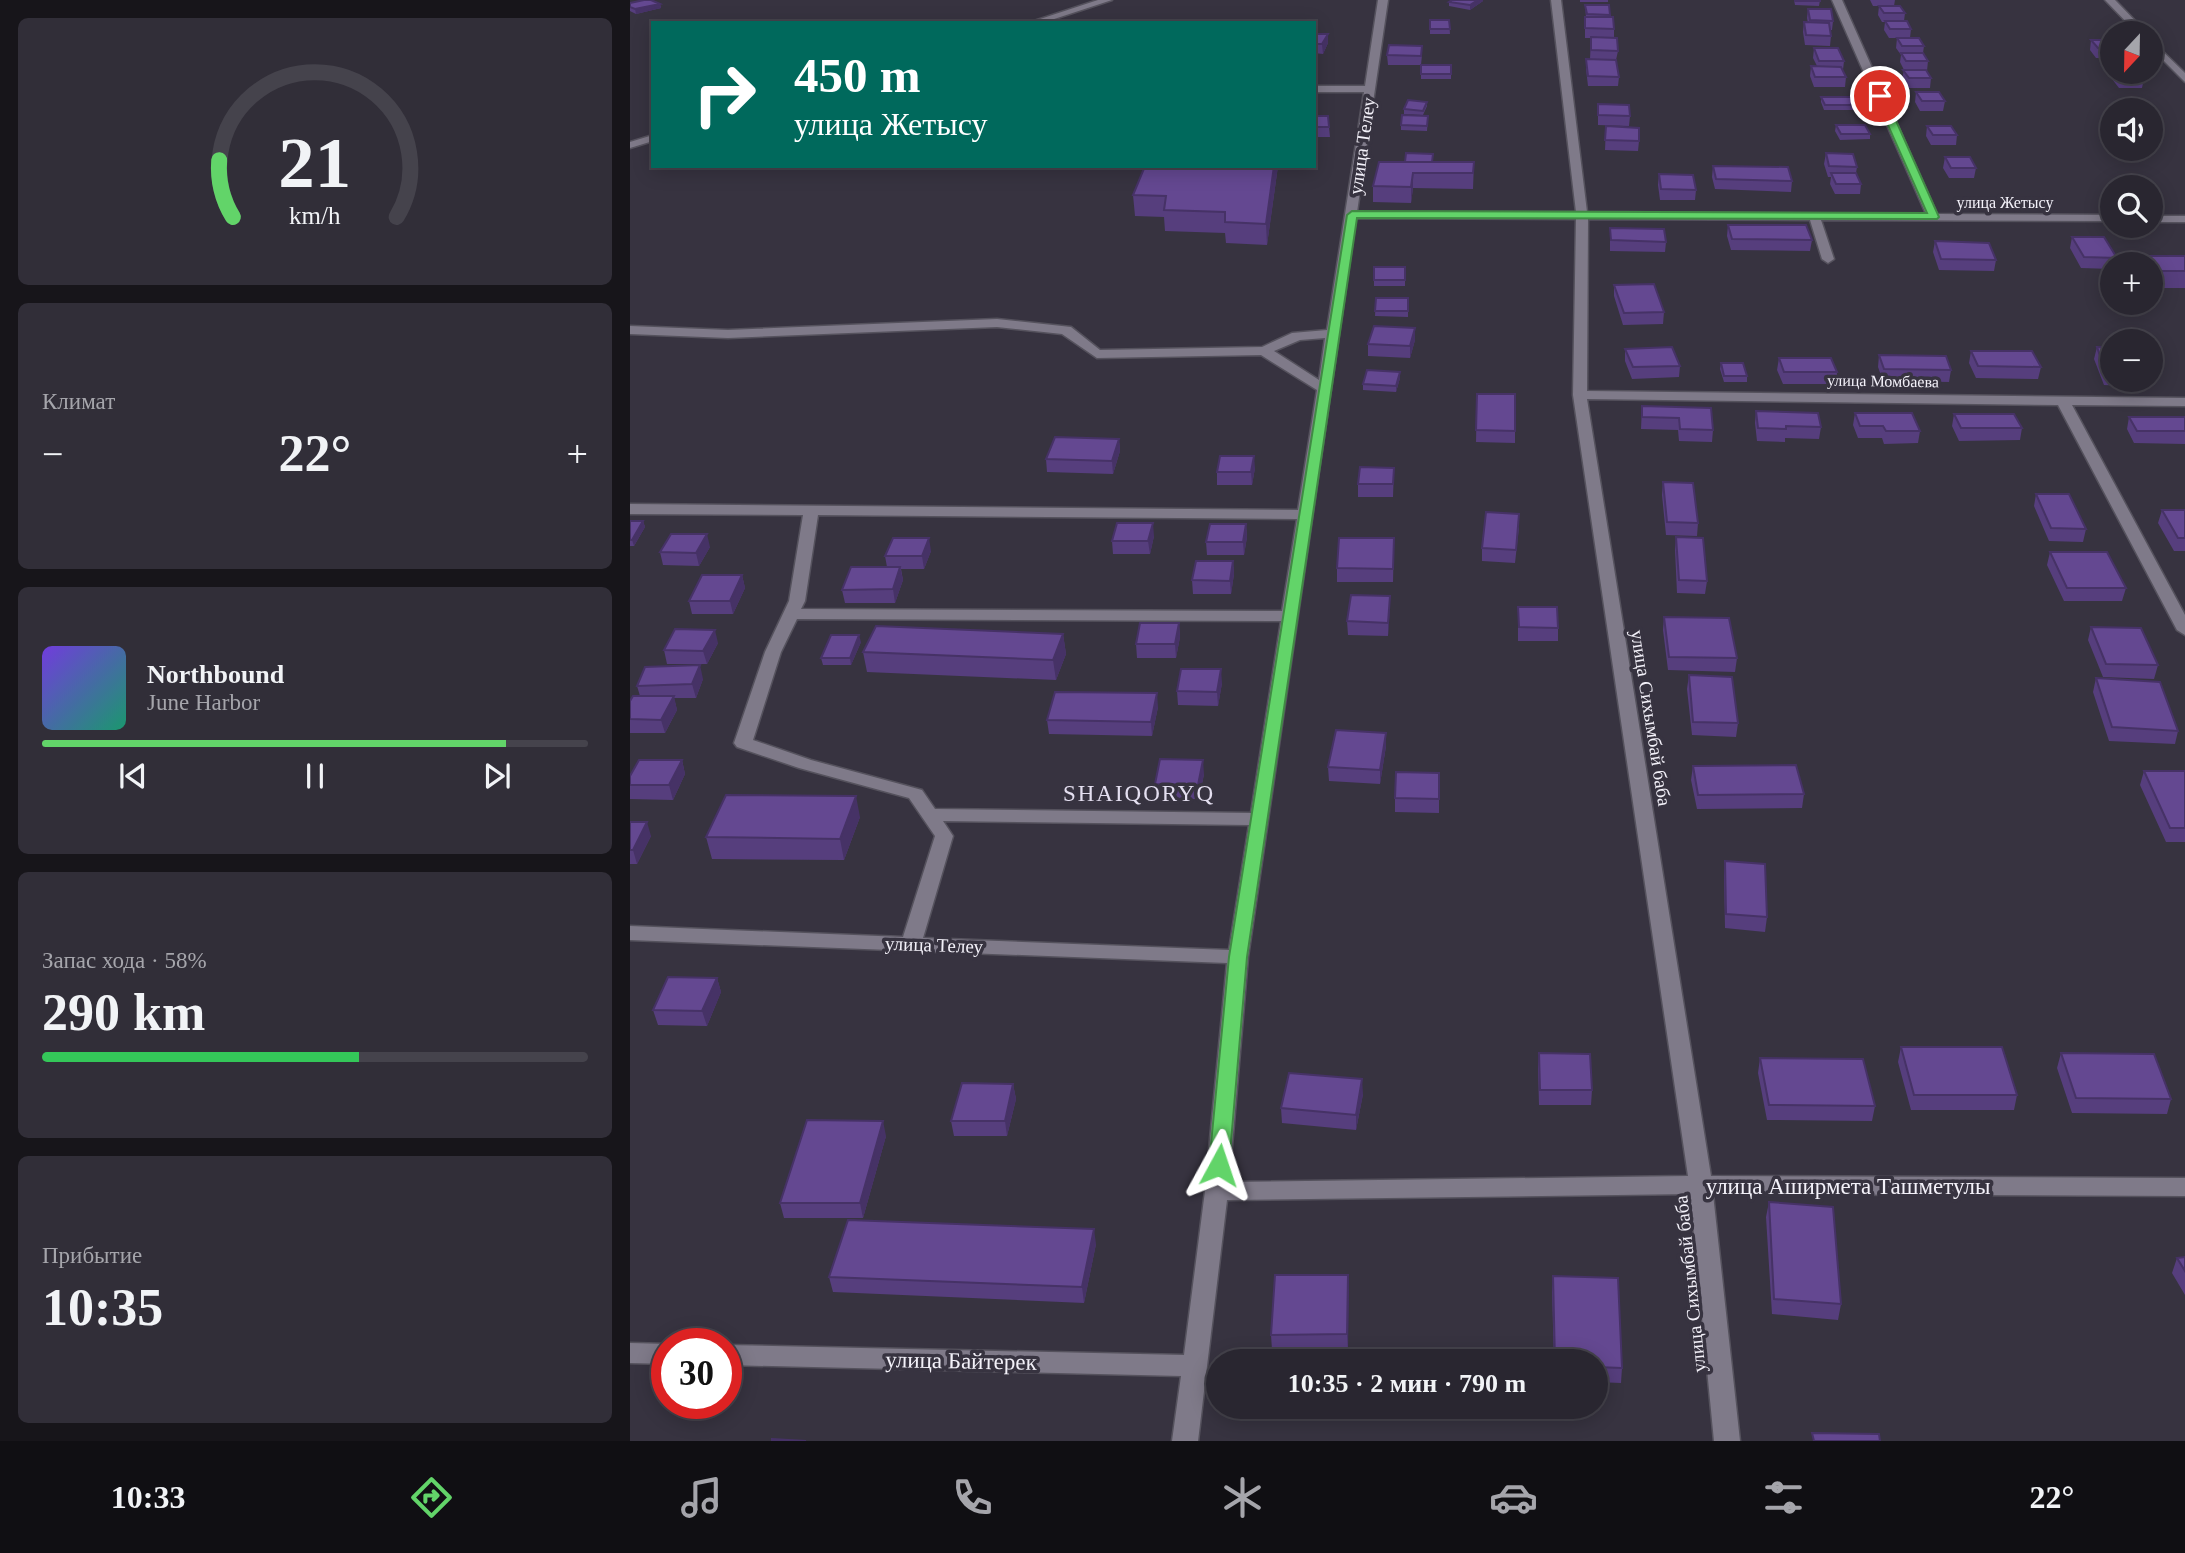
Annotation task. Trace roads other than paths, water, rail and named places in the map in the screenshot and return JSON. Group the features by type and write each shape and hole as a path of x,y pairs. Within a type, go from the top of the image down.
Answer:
{"street":[{"path":"1039,21 1107,0"},
{"name":"улица Телеу","path":"1185,1441 1217,1191 1238,957 1383,0"},
{"name":"улица Сихымбай баба","path":"1556,0 1582,216 1580,395 1701,1185 1727,1441"},
{"path":"1837,0 1933,217"},
{"path":"2110,0 2130,21"},
{"path":"2163,56 2185,79"},
{"path":"1316,89 1370,89"},
{"path":"630,145 651,139"},
{"name":"улица Жетысу","path":"1352,215 2100,218"},
{"path":"1814,215 1828,259"},
{"path":"2163,219 2185,219"},
{"path":"630,330 728,334 997,323 1066,330 1097,354 1264,351 1297,336 1334,333"},
{"path":"1264,351 1326,390"},
{"name":"улица Момбаева","path":"1580,395 2185,402"},
{"path":"2063,401 2185,630"},
{"path":"630,509 1307,515"},
{"path":"811,511 797,601 773,652 743,743 805,764 916,794 944,836 911,944"},
{"path":"791,614 1291,616"},
{"path":"930,815 1259,819"},
{"name":"улица Телеу","path":"630,933 1238,957"},
{"name":"улица Аширмета Ташметулы","path":"1217,1191 1701,1185 2185,1187"},
{"path":"630,1353 651,1354"},
{"name":"улица Байтерек","path":"742,1355 1196,1367"}],"district":[{"name":"SHAIQORYQ","path":"1139,793"}]}
